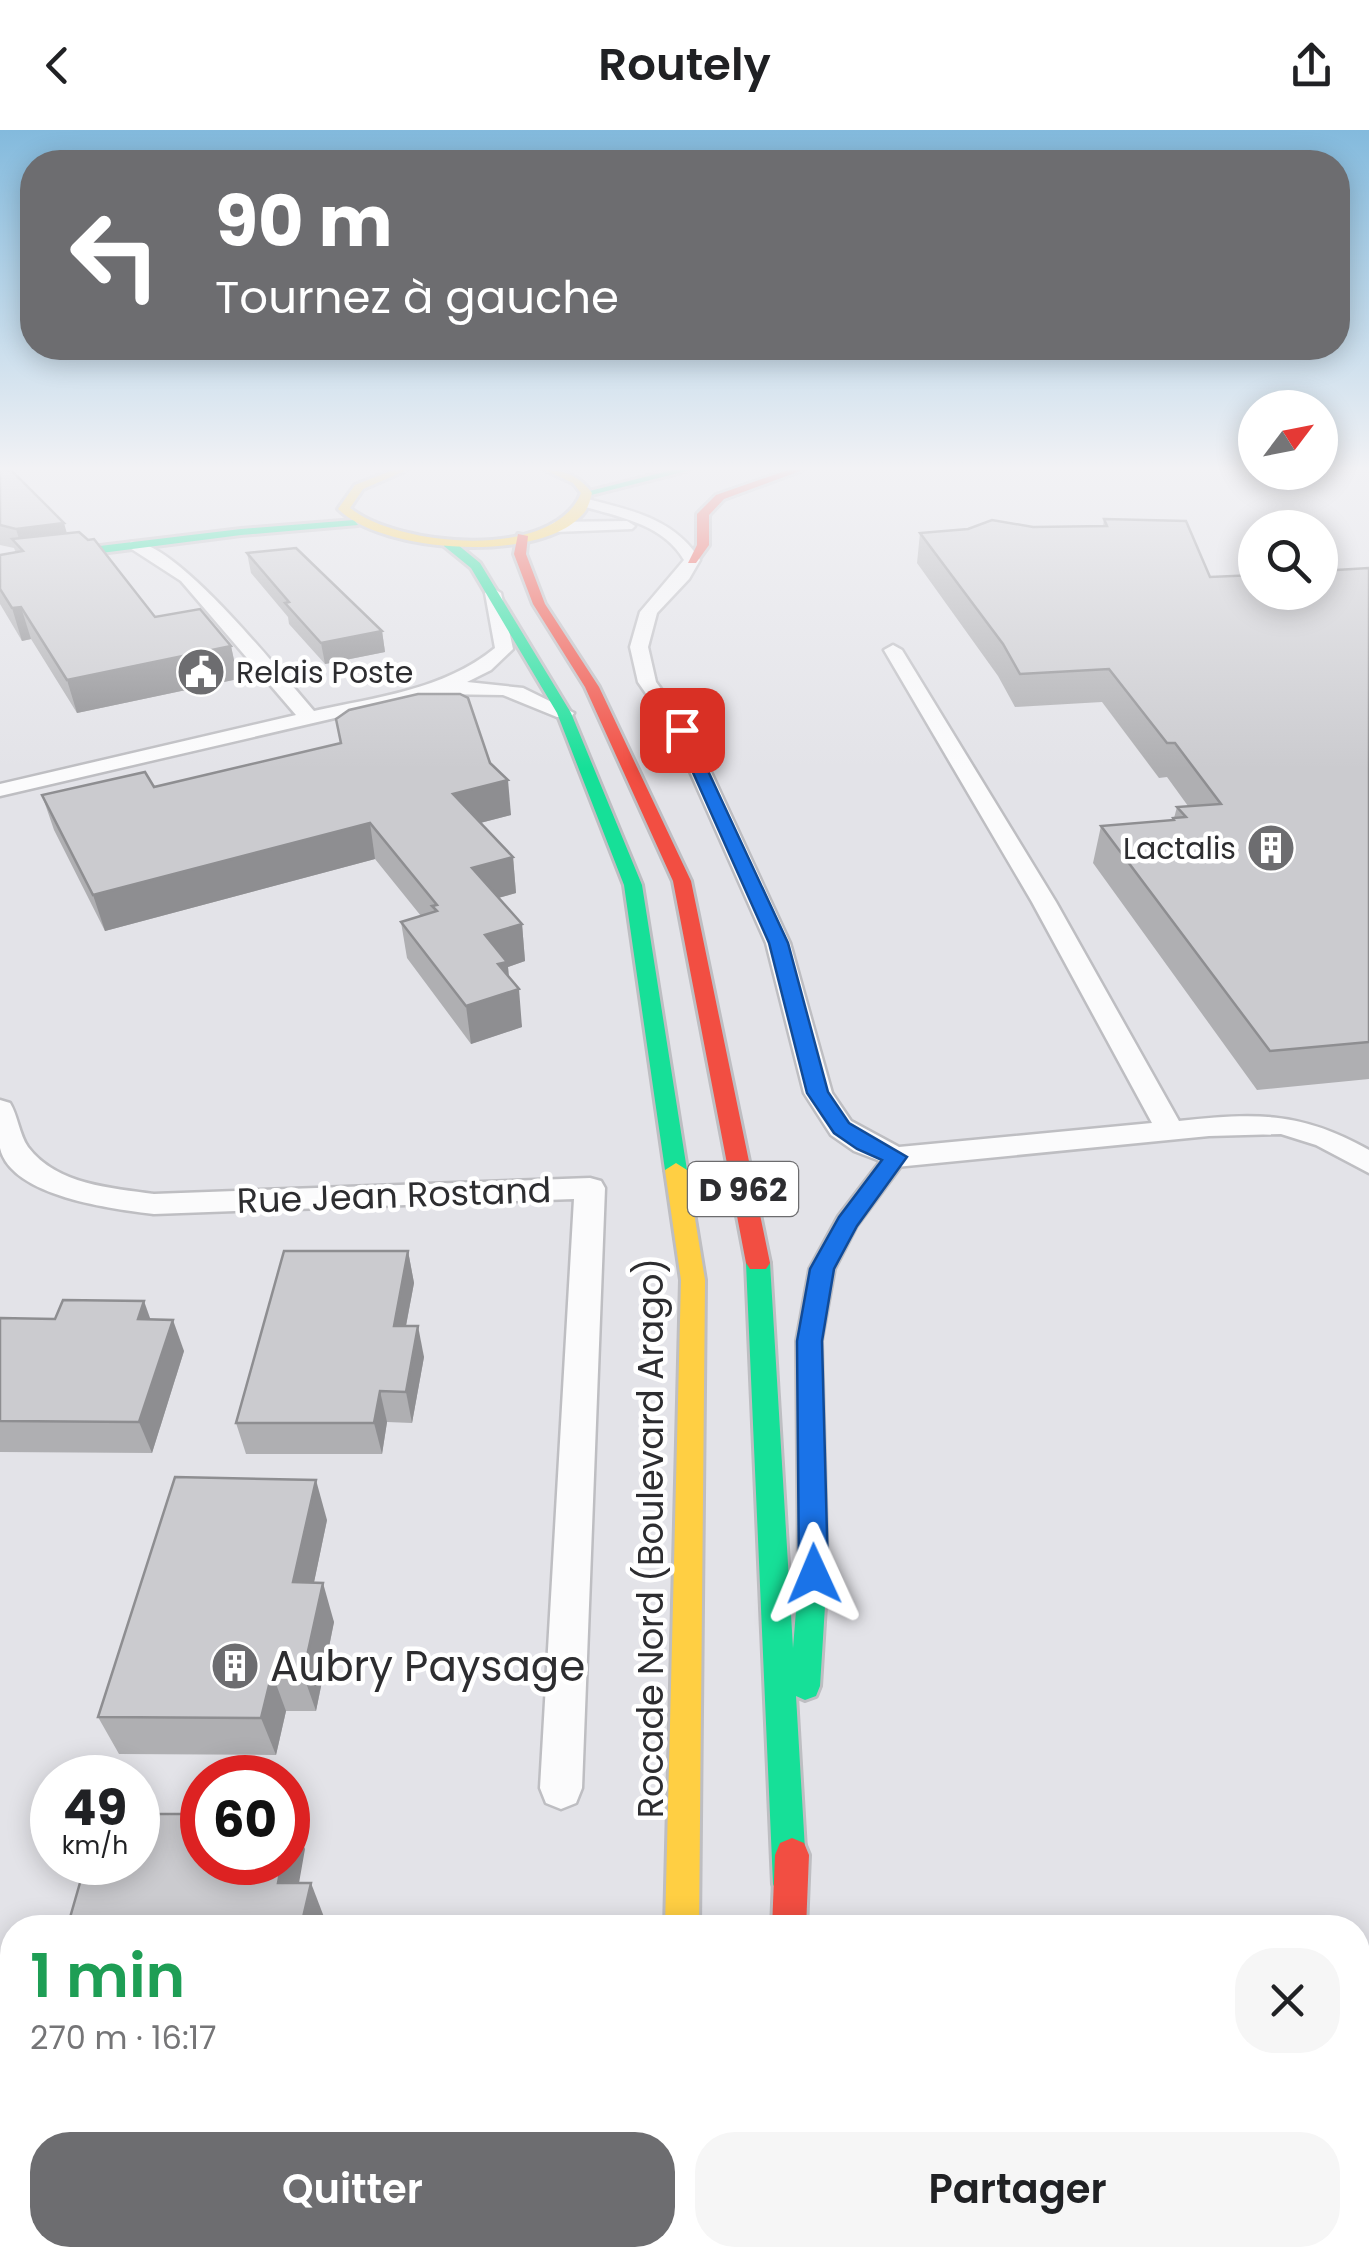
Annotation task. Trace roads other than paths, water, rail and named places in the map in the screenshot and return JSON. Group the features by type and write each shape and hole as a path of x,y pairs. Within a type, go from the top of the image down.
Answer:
{"main road":[{"name":"Rocade Nord (Boulevard Arago)","path":"478,570 564,713 633,886 692,1280 682,1915"},
{"name":"D 962","path":"526,570 539,604 592,687 682,881 761,1278 789,1915"},
{"path":"790,1884 814,1574 809,1341 822,1269 847,1222 896,1157"}],"street":[{"path":"174,570 187,578 309,718"},
{"path":"687,570 649,612 639,647 647,682 682,730 778,943 818,1093 841,1128 864,1144 896,1157 1170,1130 1282,1125 1326,1138 1369,1164"},
{"path":"438,688 484,666 504,649 493,593"},
{"path":"893,650 1044,902 1170,1130"},
{"path":"0,790 438,688 497,686 528,694 564,713"},
{"name":"Rue Jean Rostand","path":"0,1109 16,1151 50,1181 154,1204 590,1188 561,1788"}],"place":[{"name":"Relais Poste","path":"201,672"},
{"name":"Lactalis","path":"1271,848"},
{"name":"Aubry Paysage","path":"235,1666"}]}
